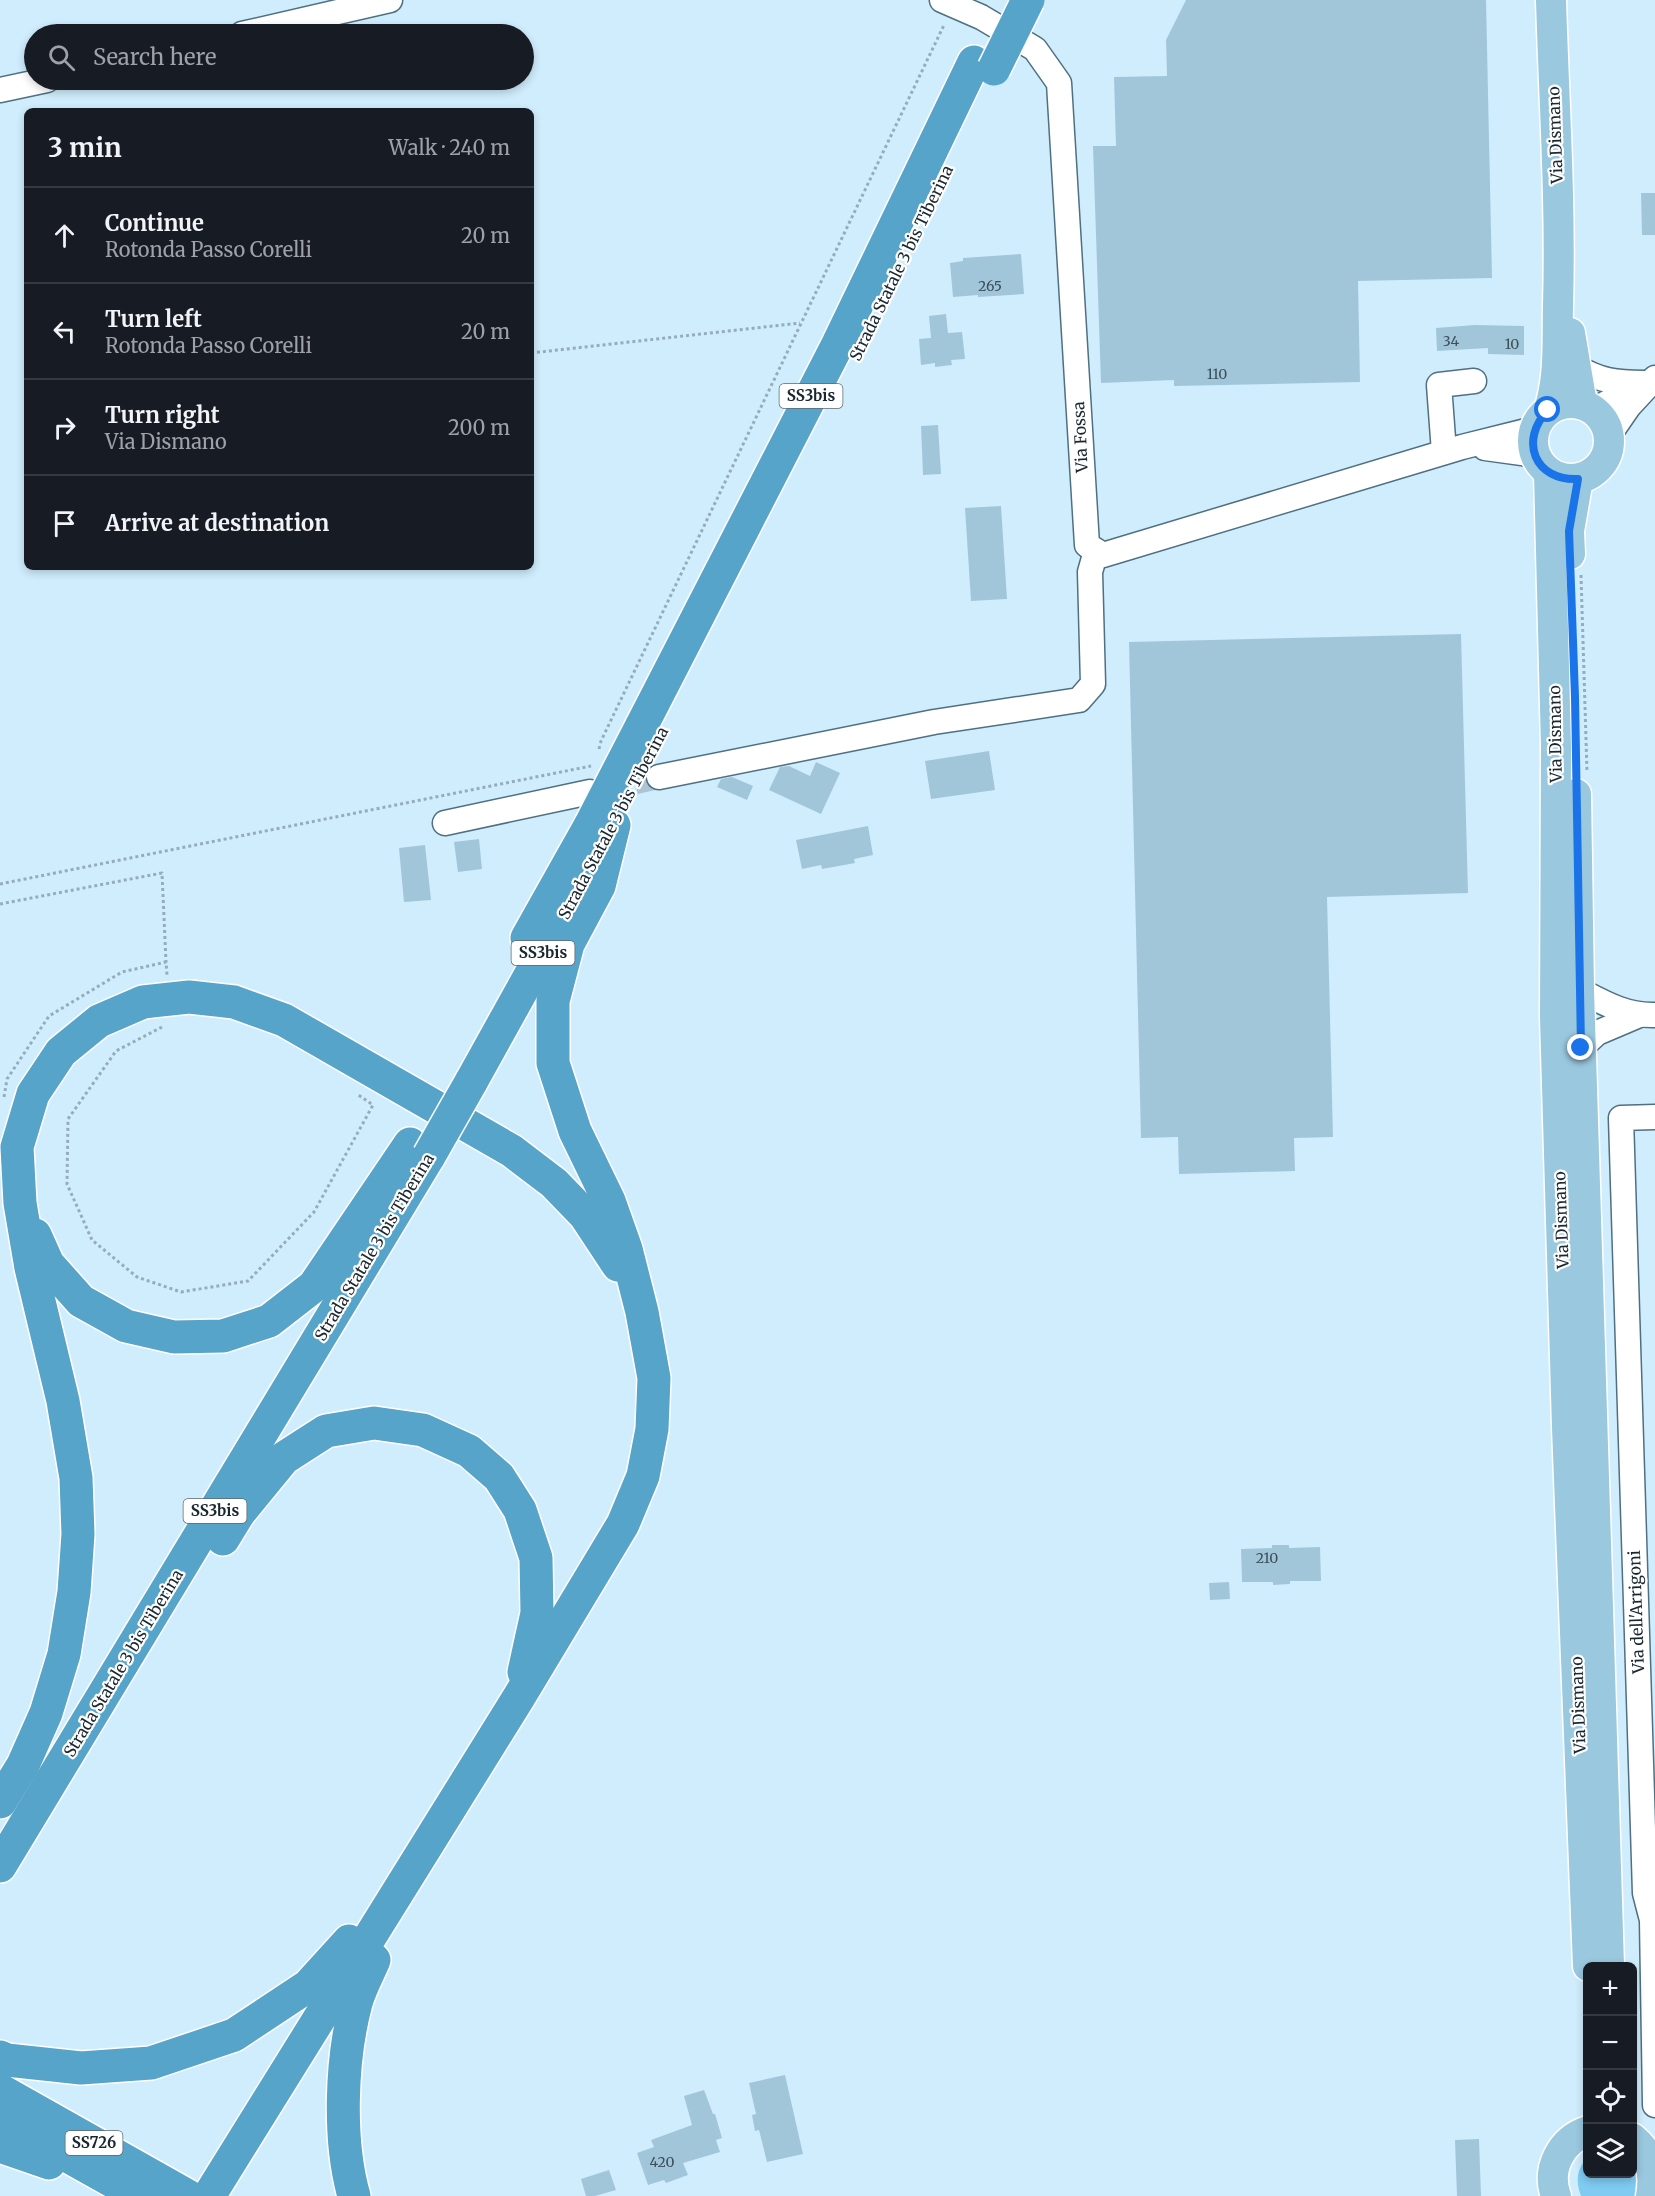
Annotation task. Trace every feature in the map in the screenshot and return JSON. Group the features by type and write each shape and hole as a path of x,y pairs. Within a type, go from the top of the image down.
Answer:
{"highway":[{"name":"Strada Statale 3 bis Tiberina","path":"984,65 1004,0"},
{"name":"Strada Statale 3 bis Tiberina","path":"0,1866 100,1701 461,1077 599,814 653,727 838,344 984,65 1028,0"},
{"path":"209,2196 519,1697 623,1524 643,1476 652,1429 654,1378 642,1312 626,1249 609,1201 575,1131 553,1063 553,1001 556,989 568,944 599,886 599,814"},
{"path":"0,1802 23,1766 46,1713 64,1654 74,1592 78,1534 76,1478 63,1401 31,1268 20,1203 17,1147 33,1094 61,1052 99,1021 143,1002 189,997 234,1002 284,1020 512,1151 554,1183 585,1215 613,1254 642,1312"},
{"name":"Strada Statale 3 bis Tiberina","path":"0,1830 111,1654 420,1150"},
{"path":"20,1203 48,1264 81,1301 126,1326 174,1337 223,1336 269,1321 314,1286 420,1150"},
{"path":"100,1701 189,1597 238,1513 284,1458 326,1431 374,1424 423,1430 469,1451 499,1477 520,1510 536,1558 537,1613 519,1697"},
{"path":"0,2058 81,2068 152,2063 234,2035 308,1986 409,1875"},
{"path":"354,2196 344,2130 344,2072 356,2003 409,1875"},
{"name":"SS726","path":"0,2090 188,2196"},
{"name":"SS726","path":"0,2118 139,2196"},
{"path":"0,2146 47,2161 109,2196"}],"main road":[{"name":"Via Dismano","path":"1551,0 1559,270 1557,372 1555,391 1542,441 1556,746 1555,1017 1610,1962"},
{"name":"Via Dismano","path":"1559,270 1576,367 1588,407"},
{"path":"1570,402 1588,407 1606,425 1609,447 1599,468 1578,479 1568,479 1542,441 1559,404 1570,402"},
{"name":"Via Dismano","path":"1578,479 1569,531 1575,697 1581,1048 1580,1426 1588,1962"},
{"path":"1556,2196 1553,2189 1552,2172 1557,2156 1583,2129"},
{"path":"1646,2153 1654,2173 1651,2196"}],"street":[{"path":"286,24 390,0"},
{"name":"Via Fossa","path":"951,4 981,17 1035,49 1059,82 1087,545 1096,551"},
{"path":"0,90 24,85"},
{"path":"1576,367 1596,378 1614,383 1651,379"},
{"path":"1588,407 1651,379"},
{"path":"1609,435 1651,379"},
{"path":"1453,449 1439,385 1474,381"},
{"path":"659,777 934,722 1078,700 1093,684 1090,572 1096,551 1103,555 1453,449 1542,441"},
{"path":"445,823 599,814"},
{"path":"1579,990 1609,1006 1646,1016"},
{"path":"1581,1048 1598,1034 1646,1016"},
{"name":"Via dell'Arrigoni","path":"1655,1117 1621,1118 1645,1893 1652,1920 1655,2105"},
{"path":"1580,1426 1630,1423"}],"path":[{"path":"599,814 596,765 601,741 951,4"},
{"path":"534,353 801,323"},
{"path":"0,884 596,765"},
{"path":"0,904 162,873 166,962"},
{"path":"168,999 165,1026 116,1051 68,1119 67,1184 92,1240 137,1277 181,1292 248,1281 314,1212 373,1104 354,1092"}],"shaded area":[{"path":"1637,2161 1640,2196 1581,2196 1578,2175 1583,2163 1583,2178 1637,2178"}],"building":[{"path":"1186,0 1486,0 1492,278 1358,281 1360,382 1174,386 1174,380 1101,383 1093,146 1116,146 1114,77 1167,76 1166,40"},
{"path":"1641,193 1655,193 1655,235 1642,235"},
{"path":"1021,254 1024,294 953,297 950,263 963,261 963,258"},
{"path":"946,314 948,333 962,332 965,359 951,360 952,365 935,367 935,363 921,365 919,339 931,338 929,316"},
{"path":"1475,325 1524,326 1524,355 1488,354 1488,348 1437,351 1436,328"},
{"path":"938,425 941,474 923,475 921,426"},
{"path":"1001,506 1007,599 971,601 965,508"},
{"path":"1461,634 1468,893 1327,897 1333,1137 1294,1138 1295,1171 1179,1174 1178,1137 1141,1138 1129,642"},
{"path":"989,751 995,790 931,799 925,761"},
{"path":"816,762 840,773 821,814 769,790 780,767 789,766 810,776"},
{"path":"732,777 753,786 747,800 717,787 721,779"},
{"path":"868,826 873,855 854,859 855,863 822,869 821,865 802,869 796,840"},
{"path":"479,839 482,869 458,872 454,842"},
{"path":"425,845 431,900 404,902 399,848"},
{"path":"1272,1545 1289,1545 1289,1548 1320,1547 1321,1581 1290,1581 1290,1584 1273,1585 1273,1582 1242,1582 1241,1549 1272,1548"},
{"path":"1229,1582 1230,1599 1210,1600 1209,1583"},
{"path":"785,2075 803,2154 767,2162 759,2130 755,2131 752,2115 756,2114 749,2083"},
{"path":"704,2090 713,2114 715,2114 722,2138 716,2140 720,2152 683,2163 688,2175 666,2183 664,2180 648,2185 637,2153 654,2147 651,2140 692,2125 684,2096"},
{"path":"1479,2139 1481,2196 1457,2196 1455,2140"},
{"path":"609,2170 616,2190 586,2196 581,2179"}],"tunnel":[{"path":"600,790 659,777"}],"route":[{"path":"1548,410 1534,429 1535,455 1549,472 1558,477 1578,479 1569,531 1575,697 1581,1048"}]}
